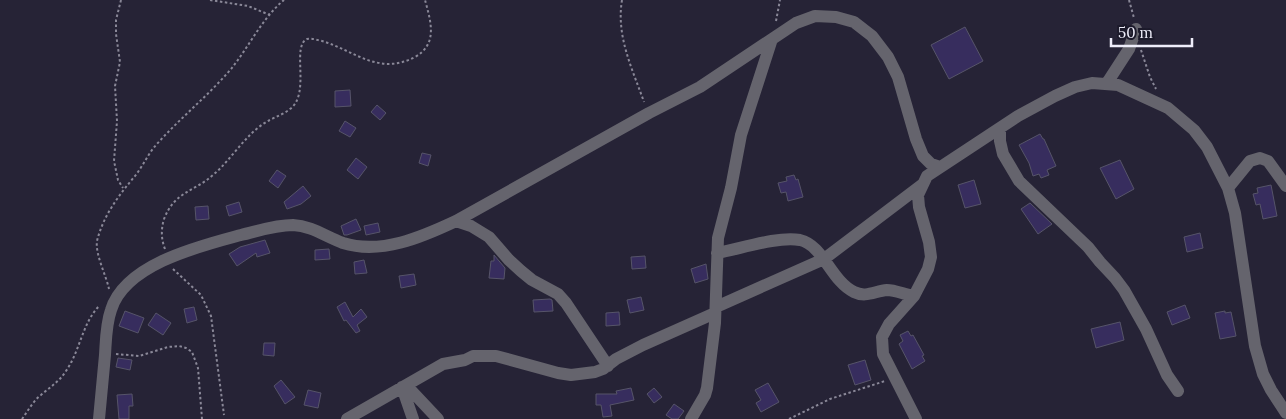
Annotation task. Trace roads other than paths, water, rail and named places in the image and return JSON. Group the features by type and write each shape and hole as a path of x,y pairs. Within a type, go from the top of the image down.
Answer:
{"street":[{"path":"99,419 109,305 123,287 165,260 186,250 278,226 293,225 307,227 345,243 369,246 389,245 430,233 456,221 706,83 796,23 815,16 836,16 854,22 872,36 888,57 898,77 916,139 923,156 931,164 940,167"},
{"path":"1107,83 1129,49 1136,29"},
{"path":"691,419 705,396 707,388 716,310 718,238 731,188 741,135 774,38"},
{"path":"916,419 883,354 882,337 889,324 914,296 925,275 931,257 918,196 927,176 1018,116 1075,88 1092,82 1107,83 1128,89 1168,108 1194,130 1202,141 1228,188 1235,213 1255,346 1270,390 1286,413"},
{"path":"1000,128 1003,154 1020,181 1088,247 1124,290 1146,329 1167,374 1178,391"},
{"path":"1228,188 1250,160 1260,158 1268,161 1286,186"},
{"path":"347,419 443,364 465,360 473,356 496,356 571,375 595,372 643,345 824,259 923,184"},
{"path":"456,221 471,226 489,237 521,272 558,294 608,366"},
{"path":"717,253 787,239 801,240 810,244 824,259 836,278 854,292 871,295 889,290 914,296"},
{"path":"404,386 413,419"},
{"path":"404,386 438,419"}]}
